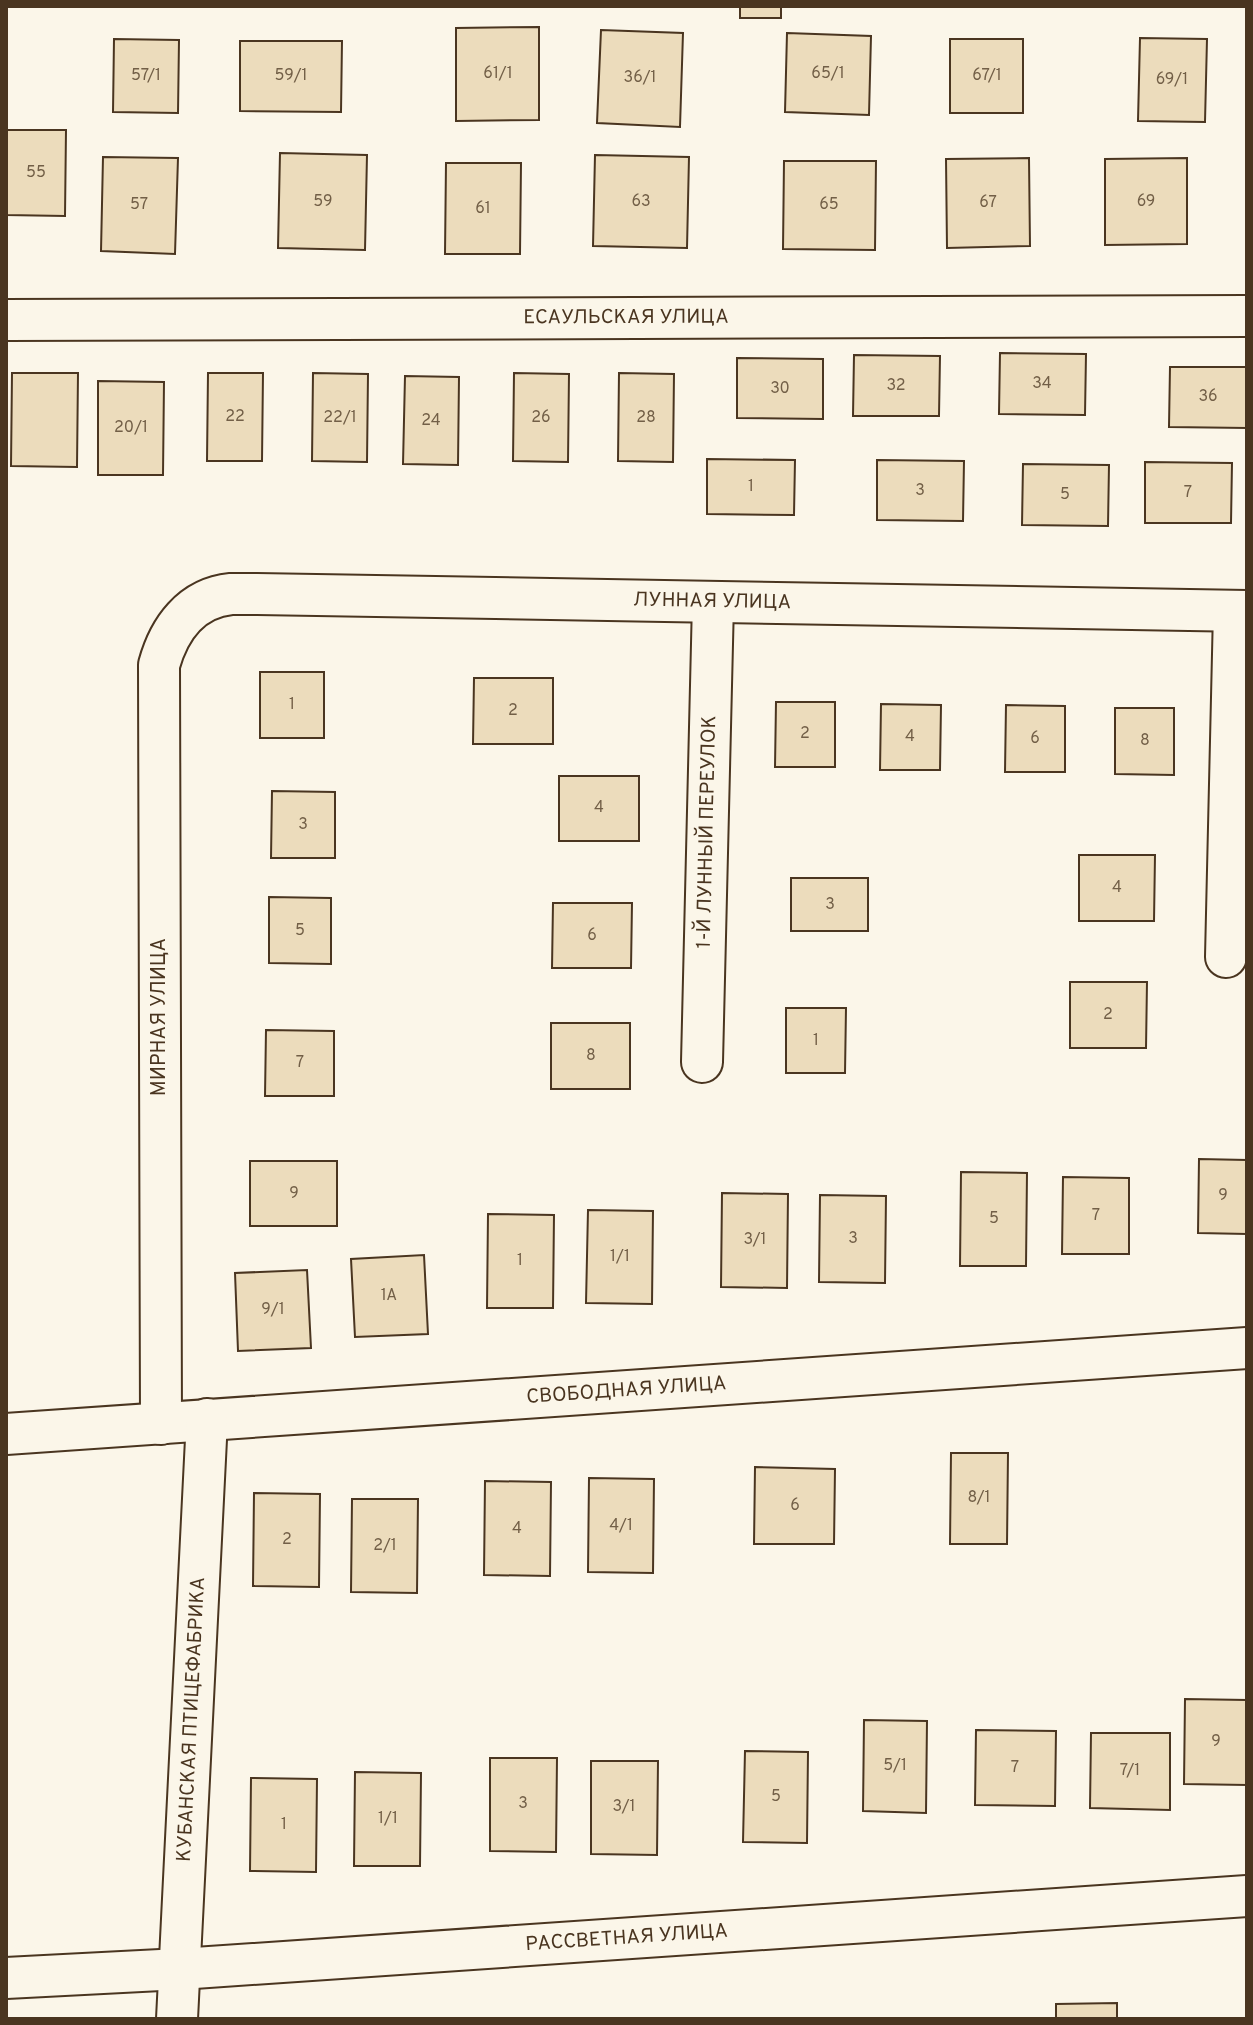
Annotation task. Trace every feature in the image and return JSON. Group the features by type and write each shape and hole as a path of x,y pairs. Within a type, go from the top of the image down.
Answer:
{"street":[{"name":"ЕСАУЛЬСКАЯ УЛИЦА","path":"6,320 1247,316"},
{"name":"ЛУННАЯ УЛИЦА","path":"183,617 200,604 228,594 1240,611"},
{"name":"1-Й ЛУННЫЙ ПЕРЕУЛОК","path":"702,1062 713,602"},
{"path":"1226,957 1240,611"},
{"name":"МИРНАЯ УЛИЦА","path":"161,1424 159,665 165,642 183,617"},
{"name":"СВОБОДНАЯ УЛИЦА","path":"6,1434 1247,1348"},
{"name":"КУБАНСКАЯ ПТИЦЕФАБРИКА","path":"177,2019 207,1419"},
{"name":"РАССВЕТНАЯ УЛИЦА","path":"6,1978 180,1969 1247,1896"}],"building":[{"path":"740,6 781,6 781,18 740,18"},
{"path":"539,27 539,120 456,121 456,28"},
{"path":"601,30 683,33 680,127 597,123"},
{"path":"787,33 871,36 869,115 785,112"},
{"path":"1140,38 1207,39 1205,122 1138,121"},
{"path":"114,39 179,40 178,113 113,112"},
{"path":"950,39 1023,39 1023,113 950,113"},
{"path":"240,41 342,41 341,112 240,111"},
{"path":"6,130 66,130 65,216 6,215"},
{"path":"280,153 367,155 365,250 278,248"},
{"path":"595,155 689,157 687,248 593,246"},
{"path":"103,157 178,158 175,254 101,251"},
{"path":"1029,158 1030,246 947,248 946,159"},
{"path":"1187,158 1187,244 1105,245 1105,159"},
{"path":"784,161 876,161 875,250 783,249"},
{"path":"446,163 521,163 520,254 445,254"},
{"path":"1000,353 1086,354 1085,415 999,414"},
{"path":"854,355 940,356 939,416 853,416"},
{"path":"737,358 823,359 823,419 737,418"},
{"path":"1170,367 1247,367 1247,428 1169,427"},
{"path":"12,373 78,373 77,467 11,466"},
{"path":"208,373 263,373 262,461 207,461"},
{"path":"313,373 368,374 367,462 312,461"},
{"path":"514,373 569,374 568,462 513,461"},
{"path":"619,373 674,374 673,462 618,461"},
{"path":"405,376 459,377 458,465 403,464"},
{"path":"98,381 164,382 163,475 98,475"},
{"path":"707,459 795,460 794,515 707,514"},
{"path":"877,460 964,461 963,521 877,520"},
{"path":"1145,462 1232,463 1231,523 1145,523"},
{"path":"1023,464 1109,465 1108,526 1022,525"},
{"path":"260,672 324,672 324,738 260,738"},
{"path":"474,678 553,678 553,744 473,744"},
{"path":"776,702 835,702 835,767 775,767"},
{"path":"881,704 941,705 940,770 880,770"},
{"path":"1006,705 1065,706 1065,772 1005,772"},
{"path":"1115,708 1174,708 1174,775 1115,774"},
{"path":"559,776 639,776 639,841 559,841"},
{"path":"272,791 335,792 335,858 271,858"},
{"path":"1079,855 1155,855 1154,921 1079,921"},
{"path":"791,878 868,878 868,931 791,931"},
{"path":"269,897 331,898 331,964 269,963"},
{"path":"553,903 632,903 631,968 552,968"},
{"path":"1070,982 1147,982 1146,1048 1070,1048"},
{"path":"786,1008 846,1008 845,1073 786,1073"},
{"path":"551,1023 630,1023 630,1089 551,1089"},
{"path":"266,1030 334,1031 334,1096 265,1096"},
{"path":"1199,1159 1247,1160 1247,1234 1198,1233"},
{"path":"250,1161 337,1161 337,1226 250,1226"},
{"path":"961,1172 1027,1173 1026,1266 960,1266"},
{"path":"1063,1177 1129,1178 1129,1254 1062,1254"},
{"path":"722,1193 788,1194 787,1288 721,1287"},
{"path":"820,1195 886,1196 885,1283 819,1282"},
{"path":"588,1210 653,1211 652,1304 586,1303"},
{"path":"488,1214 554,1215 553,1308 487,1308"},
{"path":"424,1255 428,1334 355,1337 351,1259"},
{"path":"307,1270 311,1348 238,1351 235,1273"},
{"path":"951,1453 1008,1453 1007,1544 950,1544"},
{"path":"755,1467 835,1469 834,1544 754,1544"},
{"path":"589,1478 654,1479 653,1573 588,1572"},
{"path":"485,1481 551,1482 550,1576 484,1575"},
{"path":"254,1493 320,1494 319,1587 253,1586"},
{"path":"352,1499 418,1499 417,1593 351,1592"},
{"path":"1185,1699 1247,1700 1247,1785 1184,1784"},
{"path":"864,1720 927,1721 926,1813 863,1811"},
{"path":"976,1730 1056,1731 1055,1806 975,1805"},
{"path":"1091,1733 1170,1733 1170,1810 1090,1808"},
{"path":"745,1751 808,1752 807,1843 743,1842"},
{"path":"490,1758 557,1758 556,1852 490,1851"},
{"path":"591,1761 658,1761 657,1855 591,1854"},
{"path":"355,1772 421,1773 420,1866 354,1866"},
{"path":"251,1778 317,1779 316,1872 250,1871"},
{"path":"1117,2003 1117,2019 1056,2019 1056,2004"}]}
